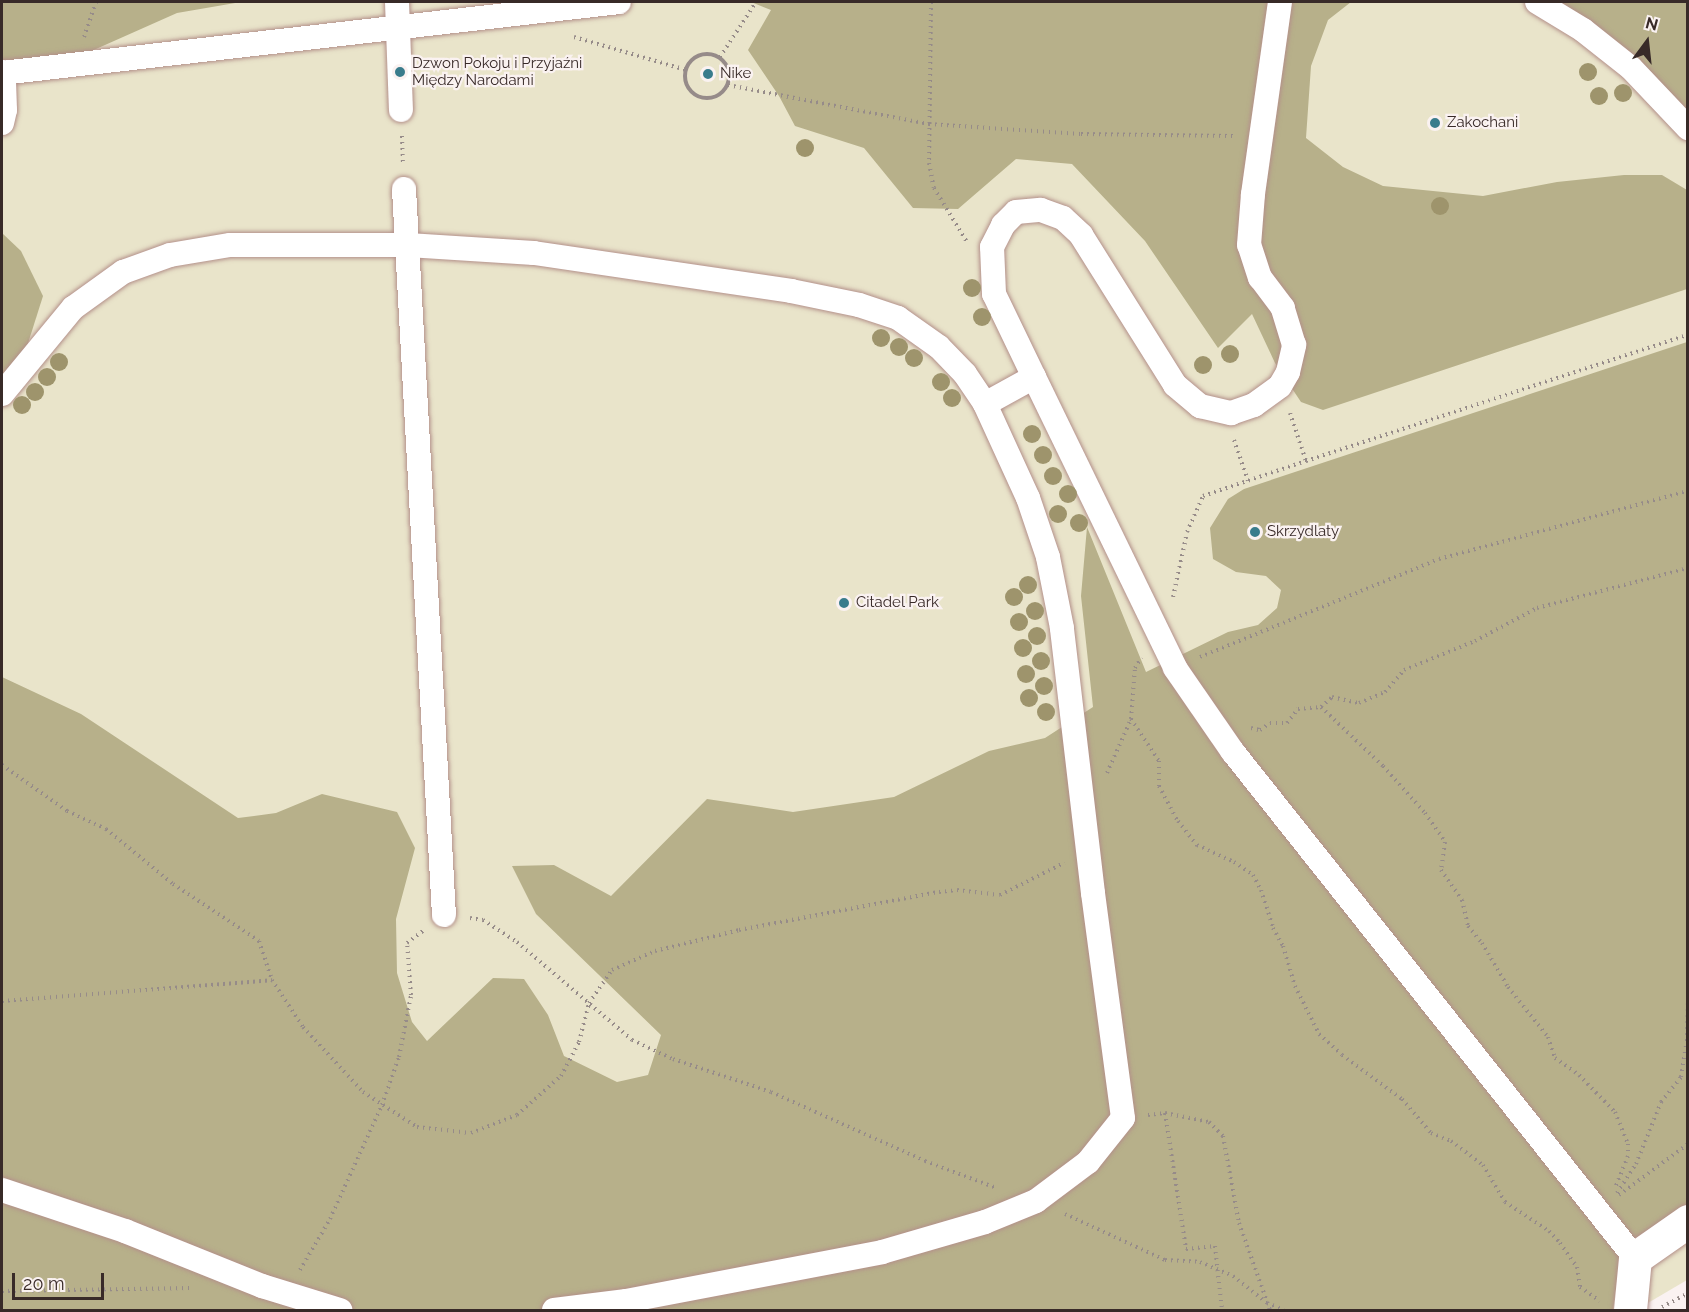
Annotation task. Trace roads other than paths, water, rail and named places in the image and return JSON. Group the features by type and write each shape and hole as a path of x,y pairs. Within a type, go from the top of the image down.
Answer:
{"street":[{"path":"397,2 401,110"},
{"path":"2,123 5,110 3,73 620,2"},
{"path":"1280,2 1249,245 1260,278 1283,308 1294,345 1288,372 1280,386 1254,405 1231,413 1200,406 1175,385 1081,235 1063,218 1041,210 1016,213 1003,225 992,247 991,269 994,294 1175,668 1233,752 1635,1258"},
{"path":"1537,2 1583,30 1631,69 1688,128"},
{"path":"404,189 444,915"},
{"path":"2,394 73,308 123,272 170,255 230,245 408,245 534,253 791,291 859,305 897,318 939,347 965,374 985,404 1028,498 1048,557 1062,628 1086,835 1124,1118 1088,1162 1036,1201 986,1222 882,1252 626,1301 554,1311"},
{"path":"985,404 1034,377"},
{"path":"2,1190 125,1231 286,1294 340,1311"},
{"path":"1618,1309 1635,1258 1688,1221"}],"place":[{"name":"Dzwon Pokoju i Przyjaźni Między Narodami","path":"400,72"},
{"name":"Nike","path":"708,74"},
{"name":"Zakochani","path":"1435,123"},
{"name":"Skrzydlaty","path":"1255,532"},
{"name":"Citadel Park","path":"844,603"}]}
